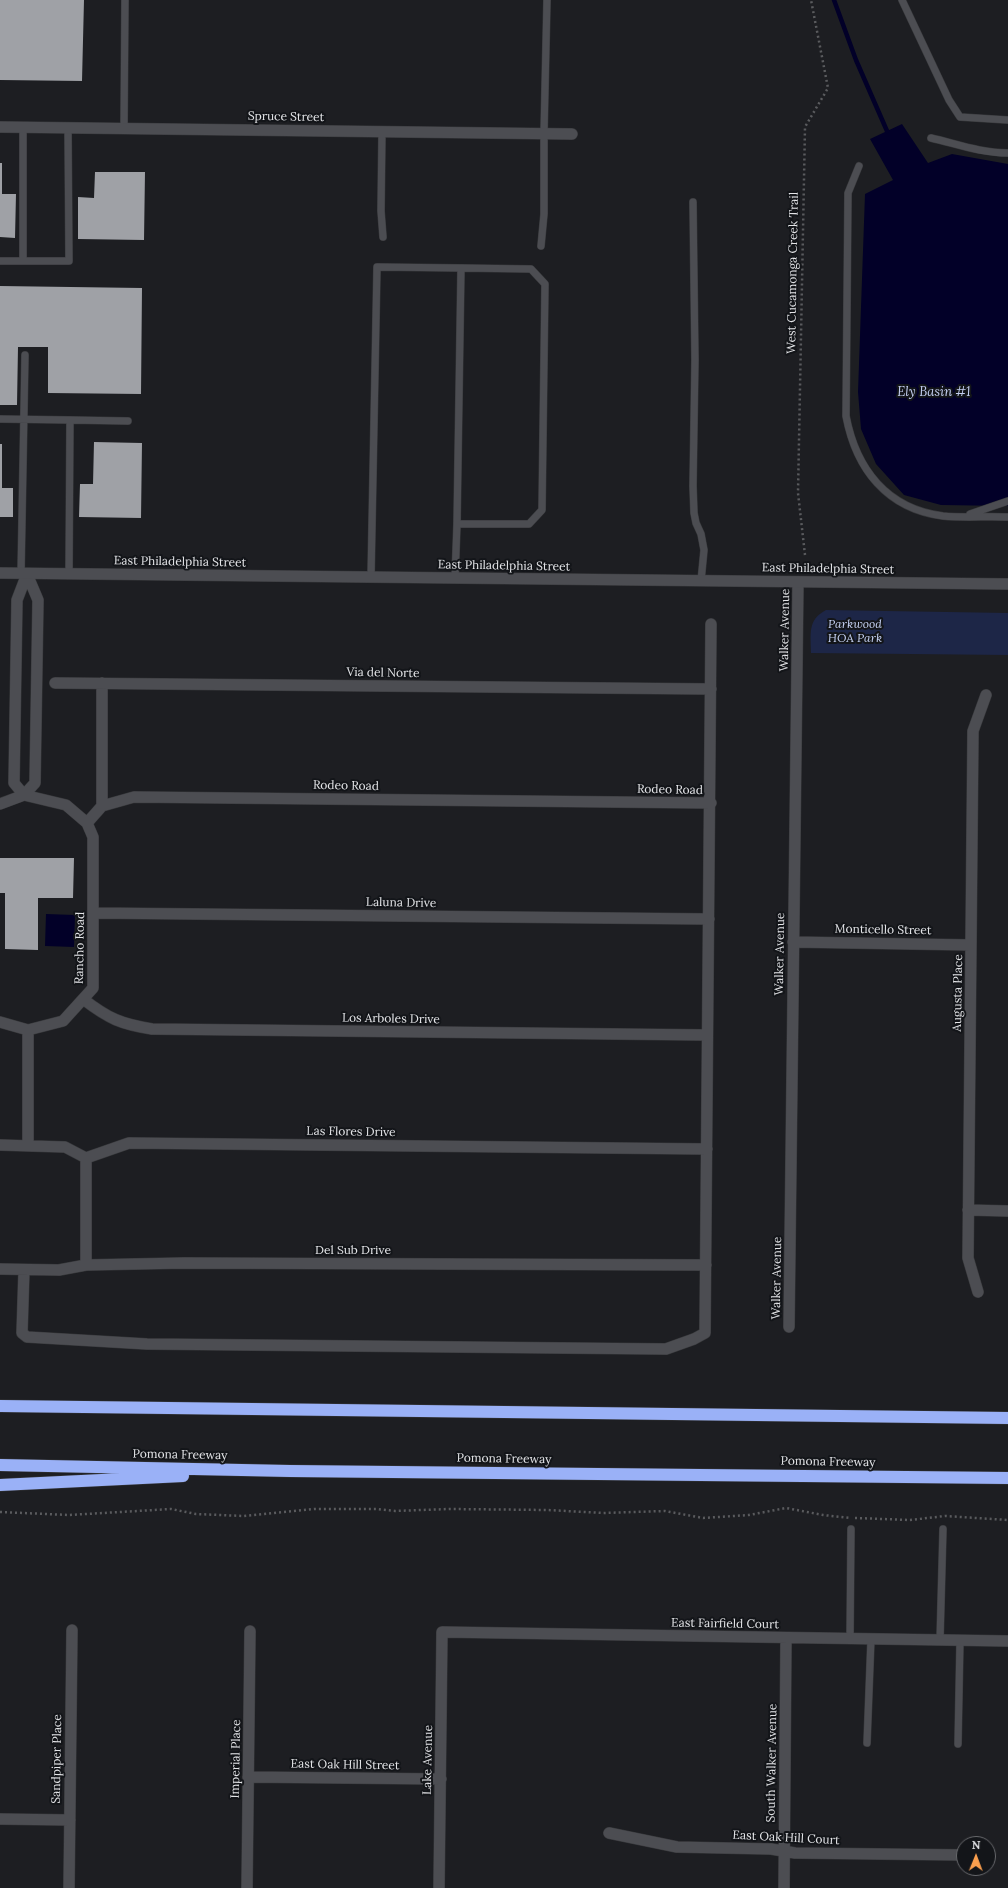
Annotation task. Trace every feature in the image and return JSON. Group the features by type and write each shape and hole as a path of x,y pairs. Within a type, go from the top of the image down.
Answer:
{"highway":[{"path":"2,1406 1008,1418"},
{"name":"Pomona Freeway","path":"0,1465 290,1471 1008,1478"},
{"path":"0,1485 290,1471"}],"street":[{"name":"Spruce Street","path":"0,127 572,134"},
{"name":"East Philadelphia Street","path":"0,574 1008,584"},
{"path":"24,574 17,600 14,783 24,795 66,805 88,823 102,806 102,683"},
{"path":"0,804 24,795 35,783 38,600 24,574"},
{"name":"Walker Avenue","path":"789,1327 798,582"},
{"path":"24,1270 22,1333 28,1337 147,1344 666,1348 687,1342 705,1333 708,919 711,803 711,624"},
{"name":"Via del Norte","path":"55,683 711,689"},
{"name":"Augusta Place","path":"978,1292 968,1258 973,731 986,695"},
{"name":"Rodeo Road","path":"102,806 134,797 711,803"},
{"name":"Rancho Road","path":"28,1030 63,1021 93,988 93,837 88,823"},
{"name":"Laluna Drive","path":"94,913 708,919"},
{"name":"Monticello Street","path":"794,942 971,945"},
{"name":"Los Arboles Drive","path":"83,999 103,1014 127,1025 152,1029 707,1035"},
{"path":"0,1022 28,1030 28,1146"},
{"name":"Las Flores Drive","path":"86,1158 129,1143 707,1149"},
{"path":"0,1145 65,1147 86,1158 86,1265"},
{"path":"968,1210 1008,1211"},
{"name":"Del Sub Drive","path":"0,1269 59,1270 86,1265 200,1263 706,1265"},
{"name":"Sandpiper Place","path":"69,1888 72,1630"},
{"name":"Imperial Place","path":"247,1888 250,1631"},
{"name":"East Fairfield Court","path":"442,1632 1008,1641"},
{"name":"Lake Avenue","path":"439,1888 442,1632"},
{"name":"South Walker Avenue","path":"784,1888 786,1638"},
{"name":"East Oak Hill Street","path":"248,1777 441,1779"},
{"path":"0,1819 70,1820"},
{"name":"East Oak Hill Court","path":"609,1833 677,1847 771,1850 795,1853 956,1855"}],"lane":[{"path":"124,128 125,0"},
{"path":"541,246 544,214 547,0"},
{"path":"902,0 949,100 960,117 1008,120"},
{"path":"23,261 24,127"},
{"path":"0,261 69,260 68,128"},
{"path":"382,132 381,211 383,237"},
{"path":"931,138 975,150 993,153 1008,153"},
{"path":"860,166 848,193 846,416 850,439 859,458 872,478 891,496 913,508 943,516 1008,517"},
{"path":"693,202 695,360 693,486 694,513 696,524 702,534 704,550 701,581"},
{"path":"371,577 377,267 531,269 545,284 542,510 529,524 457,524"},
{"path":"456,578 461,268"},
{"path":"24,574 23,419 25,355"},
{"path":"0,419 128,421"},
{"path":"69,574 70,420"},
{"path":"963,516 1008,501"},
{"path":"850,1639 851,1529"},
{"path":"940,1640 943,1529"},
{"path":"867,1743 871,1639"},
{"path":"958,1744 960,1640"}],"path":[{"name":"West Cucamonga Creek Trail","path":"805,554 798,493 805,127 828,88 811,0"},
{"path":"0,1512 69,1515 171,1509 196,1514 244,1516 314,1509 378,1509 395,1511 449,1509 548,1510 603,1513 665,1511 703,1518 749,1515 786,1508 823,1515 868,1520 910,1520 945,1516 1008,1520"}],"green space":[{"name":"Parkwood HOA Park","path":"826,610 1008,613 1008,655 811,653 811,628 816,618"}],"water":[{"name":"Ely Basin #1","path":"902,124 928,163 952,154 1008,164 1008,506 941,505 904,495 876,464 861,429 858,392 865,194 893,180 870,139"},
{"path":"46,914 75,915 74,947 45,946"}],"building":[{"path":"0,0 84,0 82,81 0,80"},
{"path":"0,163 2,163 2,194 16,194 15,238 0,237"},
{"path":"95,172 145,172 144,240 78,239 78,197 94,198"},
{"path":"0,286 142,288 141,394 48,393 48,347 18,347 17,405 0,405"},
{"path":"94,442 142,443 141,518 79,517 80,484 93,484"},
{"path":"0,444 2,444 2,488 13,488 13,517 0,517"},
{"path":"0,858 74,858 73,898 38,898 38,950 5,949 5,893 0,893"}],"waterway":[{"path":"834,0 856,60 887,131"}]}
